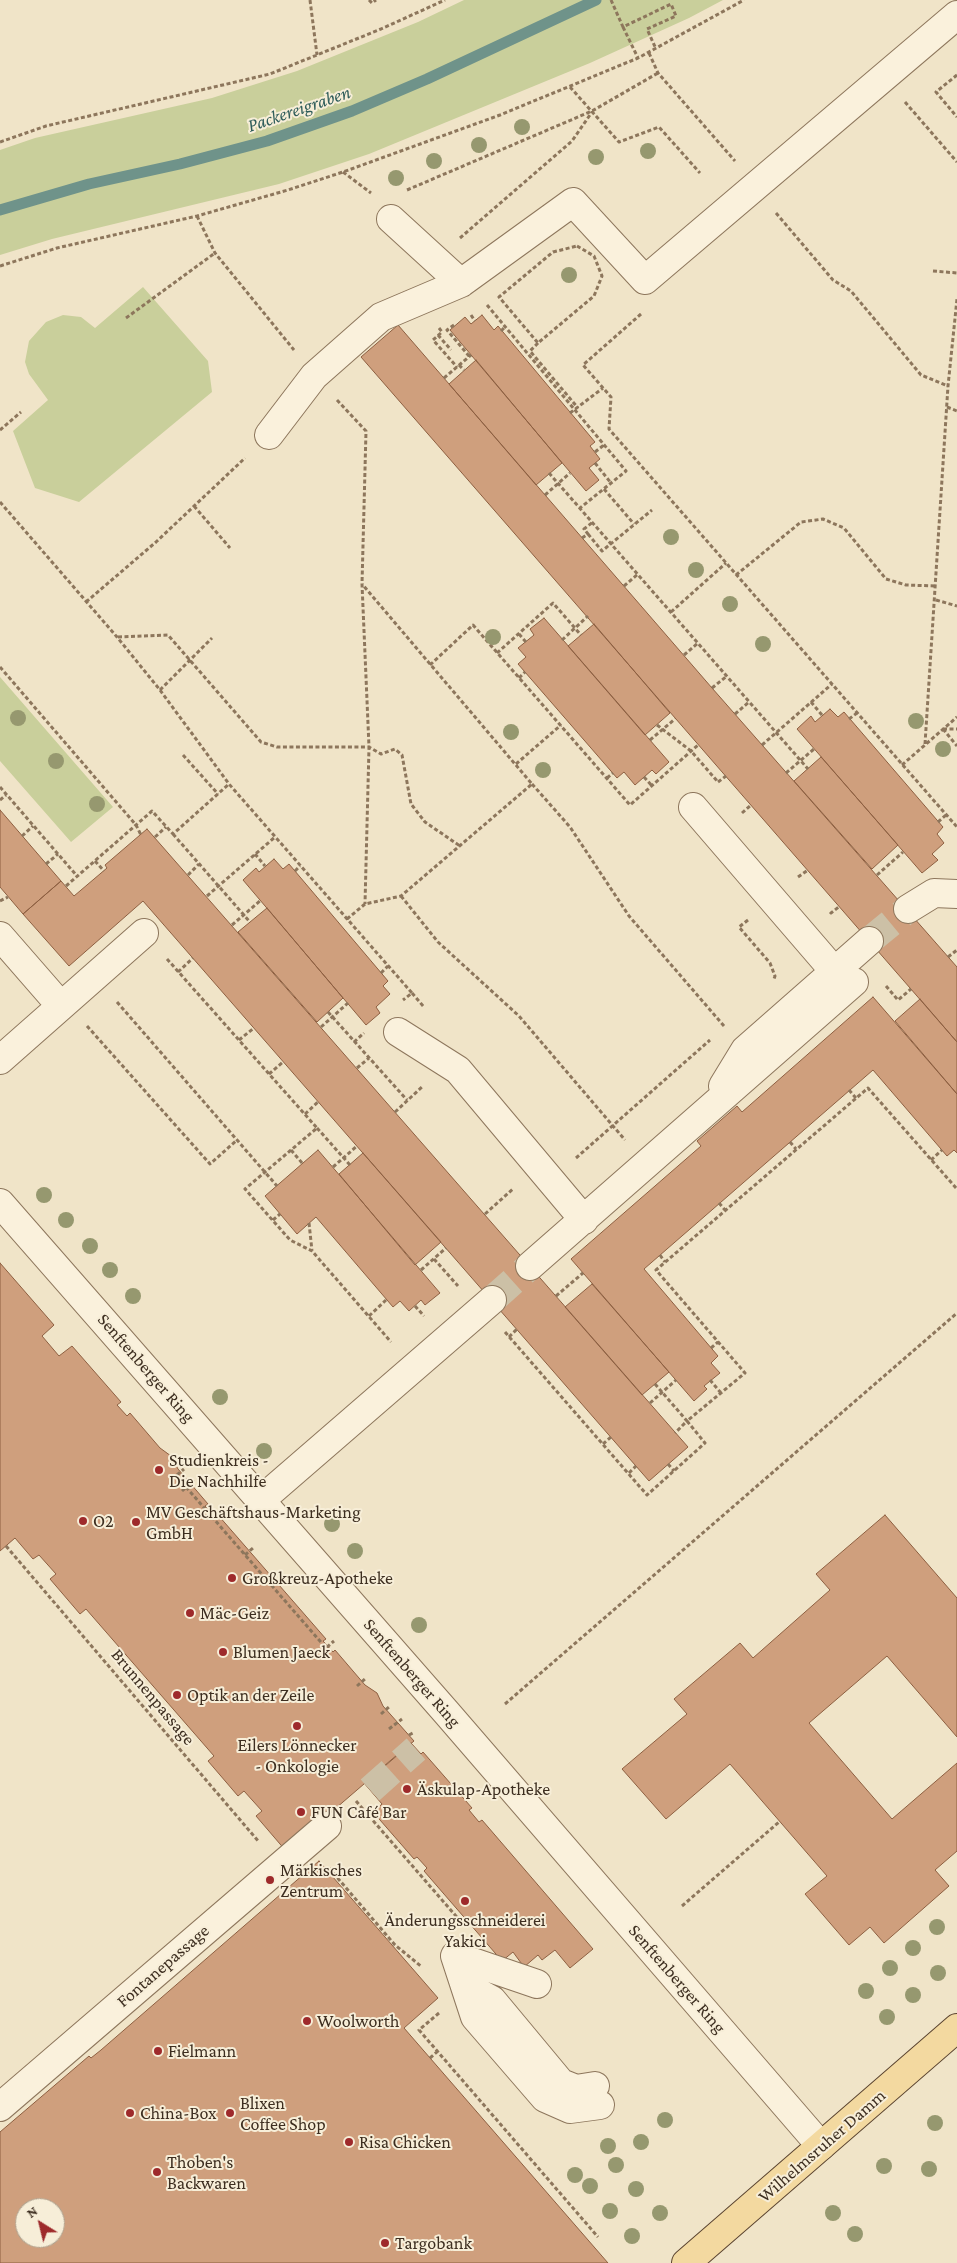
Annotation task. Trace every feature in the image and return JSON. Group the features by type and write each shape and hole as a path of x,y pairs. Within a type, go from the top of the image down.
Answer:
{"main road":[{"name":"Wilhelmsruher Damm","path":"686,2263 957,2028"}],"street":[{"path":"270,435 314,376 380,317 461,283 573,202 645,280 957,15"},
{"path":"391,219 461,283"},
{"path":"693,806 772,899 844,977"},
{"path":"908,910 934,893 957,894"},
{"path":"0,1060 144,933"},
{"path":"0,936 61,1006"},
{"path":"530,1266 708,1111 844,977 869,941"},
{"path":"708,1111 745,1050 844,977"},
{"path":"398,1032 458,1070 584,1220"},
{"name":"Senftenberger Ring","path":"0,1203 261,1500 821,2146"},
{"path":"261,1500 492,1300"},
{"name":"Fontanepassage","path":"0,2107 327,1826"},
{"path":"537,1984 455,1956 466,1986 474,2017 545,2098 570,2109 598,2096"}],"path":[{"path":"310,0 316,55"},
{"path":"369,0 372,4 376,0"},
{"path":"0,142 46,126 270,74 381,29 445,0"},
{"path":"611,0 638,58"},
{"path":"0,266 56,248 197,216 343,172 500,115 638,58 744,0"},
{"path":"624,27 671,4 676,16 647,29 656,48"},
{"path":"649,53 658,72 756,185 768,204 833,280 850,291 921,375 948,386"},
{"path":"400,193 592,111 658,72"},
{"path":"957,75 936,92 957,116"},
{"path":"883,78 957,162"},
{"path":"570,87 619,142 659,127 700,173"},
{"path":"454,243 572,141 592,111"},
{"path":"343,172 374,195"},
{"path":"197,216 215,253 314,376 366,431 362,584 369,747 365,904"},
{"path":"538,343 499,297 553,252 577,246 594,256 602,276 594,296 530,350 578,408"},
{"path":"126,318 215,253"},
{"path":"932,271 957,273"},
{"path":"645,280 660,298 584,365 611,397 609,429 957,827"},
{"path":"925,744 936,600 948,386 957,299"},
{"path":"484,301 626,471 580,508"},
{"path":"444,378 470,355 447,330 454,324"},
{"path":"501,330 505,327"},
{"path":"452,350 440,334 433,340 464,370"},
{"path":"570,413 602,388"},
{"path":"948,407 957,411"},
{"path":"0,430 21,412"},
{"path":"595,452 604,445"},
{"path":"595,464 611,482"},
{"path":"86,602 234,470"},
{"path":"549,473 808,769"},
{"path":"545,495 570,473"},
{"path":"604,489 634,524"},
{"path":"0,502 118,637 160,690 229,784 425,1008"},
{"path":"194,506 230,548"},
{"path":"593,522 584,529 602,551 652,510"},
{"path":"736,575 801,522 823,519 844,528 886,579 906,585 936,586"},
{"path":"582,538 588,534"},
{"path":"670,612 726,563"},
{"path":"624,586 638,574"},
{"path":"362,584 570,827 629,916 745,1050"},
{"path":"936,600 957,606"},
{"path":"497,653 553,603 581,635"},
{"path":"562,640 588,616"},
{"path":"430,665 473,625 630,804 698,745"},
{"path":"518,634 526,642"},
{"path":"118,637 168,635 261,742 277,747 369,747 381,754 395,749 402,755 411,804 425,822 460,846"},
{"path":"160,690 212,638"},
{"path":"684,655 698,643"},
{"path":"0,666 136,825 141,835"},
{"path":"519,678 525,672"},
{"path":"712,688 726,676"},
{"path":"762,745 832,684"},
{"path":"735,714 749,702"},
{"path":"811,702 822,715"},
{"path":"849,719 857,713"},
{"path":"902,765 957,717"},
{"path":"650,740 675,719"},
{"path":"516,764 561,725"},
{"path":"944,728 957,729"},
{"path":"944,728 957,746"},
{"path":"786,773 814,749"},
{"path":"183,755 218,794"},
{"path":"607,778 613,773"},
{"path":"718,782 726,776"},
{"path":"644,777 652,786"},
{"path":"173,834 229,784"},
{"path":"347,920 365,904 401,896 532,784"},
{"path":"0,787 78,876"},
{"path":"0,800 6,795"},
{"path":"743,811 751,805"},
{"path":"66,886 152,811 250,922"},
{"path":"938,822 946,815"},
{"path":"22,836 33,826"},
{"path":"155,837 166,827"},
{"path":"207,896 275,837"},
{"path":"877,875 904,852"},
{"path":"46,864 58,854"},
{"path":"255,854 265,866"},
{"path":"95,861 104,871"},
{"path":"188,875 199,864"},
{"path":"295,871 300,866"},
{"path":"772,982 775,976 770,963 739,927 808,870"},
{"path":"401,896 438,942 519,1016 646,1165"},
{"path":"0,901 8,897"},
{"path":"232,925 261,900"},
{"path":"144,933 350,1165"},
{"path":"948,957 957,950"},
{"path":"178,972 194,958"},
{"path":"381,973 388,966"},
{"path":"882,981 898,1000 911,989"},
{"path":"397,1005 412,992"},
{"path":"112,997 277,1186"},
{"path":"321,1027 348,1004"},
{"path":"328,1012 407,1100"},
{"path":"84,1022 210,1164 237,1140"},
{"path":"718,1033 725,1026"},
{"path":"240,1040 254,1028"},
{"path":"354,1042 369,1030"},
{"path":"574,1161 711,1039"},
{"path":"357,1068 369,1058"},
{"path":"269,1074 284,1062"},
{"path":"675,1433 745,1373 656,1270 725,1210 868,1088 957,1189"},
{"path":"849,1090 856,1098"},
{"path":"305,1114 318,1102"},
{"path":"317,1128 245,1189 290,1240 312,1251 413,1368"},
{"path":"790,1142 796,1149"},
{"path":"333,1167 357,1146"},
{"path":"291,1150 303,1164"},
{"path":"931,1160 942,1150"},
{"path":"485,1214 520,1183"},
{"path":"720,1203 725,1210"},
{"path":"273,1220 280,1214"},
{"path":"309,1223 312,1251"},
{"path":"420,1270 446,1248"},
{"path":"660,1255 665,1262"},
{"path":"434,1259 463,1292"},
{"path":"556,1296 583,1273"},
{"path":"369,1316 386,1300"},
{"path":"505,1704 957,1313"},
{"path":"509,1337 517,1329"},
{"path":"503,1330 647,1494 706,1443 655,1384"},
{"path":"711,1348 718,1342"},
{"path":"650,1404 676,1380"},
{"path":"710,1380 721,1393"},
{"path":"603,1444 611,1437"},
{"path":"668,1464 674,1470"},
{"path":"629,1473 636,1466"},
{"path":"177,1475 184,1469"},
{"path":"182,1491 194,1480"},
{"path":"186,1488 326,1648 334,1641"},
{"name":"Brunnenpassage","path":"6,1546 280,1866"},
{"path":"245,1555 253,1548"},
{"path":"271,1577 275,1573"},
{"path":"356,1686 366,1678"},
{"path":"381,1714 390,1706"},
{"path":"389,1729 402,1719"},
{"path":"409,1735 413,1732"},
{"path":"356,1801 468,1930"},
{"path":"682,1906 779,1822"},
{"path":"430,2058 438,2051"}],"green space":[{"path":"464,0 723,0 689,18 590,63 369,154 279,184 52,239 0,255 0,150 35,138 212,98 297,71 418,22"},
{"path":"143,287 208,361 212,392 79,502 35,488 13,431 48,400 29,374 25,362 29,341 46,322 63,315 81,317 95,328"},
{"path":"0,677 113,807 71,842 0,761"}],"building":[{"path":"482,315 494,330 498,326 595,442 590,446 600,459 589,468 599,480 586,491 450,330 465,317 471,324"},
{"path":"398,325 712,688 957,967 957,1042 361,357"},
{"path":"476,360 562,463 536,485 449,384"},
{"path":"544,618 669,762 656,774 652,770 635,785 624,772 617,778 518,664 526,657 518,648 534,635 530,629"},
{"path":"594,624 670,713 645,735 568,646"},
{"path":"830,709 838,717 844,712 943,827 937,834 944,843 932,854 938,860 922,873 797,729 811,716 815,722"},
{"path":"821,757 898,845 872,869 794,781"},
{"path":"0,810 61,881 23,914 0,887"},
{"path":"147,829 688,1447 649,1481 143,901 69,966 23,914 61,881 74,896 107,868 105,865"},
{"path":"274,859 283,869 289,864 388,981 383,986 390,994 376,1007 380,1013 366,1025 243,880 256,868 259,872"},
{"path":"267,908 343,998 317,1022 238,932"},
{"path":"873,997 957,1094 957,1153 954,1150 947,1156 873,1070 644,1269 718,1356 711,1363 720,1373 704,1386 707,1389 694,1401 571,1259 701,1146 697,1141 737,1106 742,1112"},
{"path":"920,999 957,1042 957,1094 895,1021"},
{"path":"318,1150 440,1293 425,1305 421,1300 409,1311 400,1301 393,1307 316,1217 297,1234 265,1196"},
{"path":"363,1153 441,1242 415,1265 339,1174"},
{"path":"0,1263 54,1325 42,1336 59,1356 72,1346 121,1402 117,1405 127,1416 130,1413 160,1448 171,1456 178,1469 208,1504 205,1506 215,1517 218,1515 326,1639 323,1641 333,1652 335,1650 365,1685 377,1693 383,1706 414,1741 286,1851 256,1816 262,1811 244,1791 238,1796 208,1761 214,1756 86,1609 80,1614 50,1579 56,1574 39,1555 33,1559 15,1538 0,1551"},
{"path":"592,1284 669,1372 642,1395 565,1307"},
{"path":"885,1515 957,1598 957,1737 887,1656 809,1723 892,1819 957,1763 957,1851 935,1870 949,1886 884,1943 870,1927 849,1945 805,1894 827,1876 730,1764 666,1819 622,1769 687,1714 674,1699 740,1643 753,1658 830,1590 816,1574"},
{"path":"411,1743 421,1754 423,1752 472,1808 469,1810 479,1822 482,1820 593,1949 570,1968 555,1950 542,1960 538,1955 524,1967 513,1952 502,1961 424,1871 427,1868 417,1857 414,1859 373,1812 382,1804 364,1783"},
{"path":"319,1861 438,1998 404,2028 608,2263 0,2263 0,2132 89,2056 91,2058"}],"waterway":[{"name":"Packereigraben","path":"0,210 89,184 180,164 267,141 352,111 427,79 596,0"}],"tunnel":[{"path":"869,941 908,909"},
{"path":"492,1300 530,1266"},
{"path":"370,1790 416,1749"}],"place":[{"name":"Studienkreis - Die Nachhilfe","path":"159,1470"},
{"name":"O2","path":"83,1521"},
{"name":"MV Geschäftshaus-Marketing GmbH","path":"136,1522"},
{"name":"Großkreuz-Apotheke","path":"232,1578"},
{"name":"Mäc-Geiz","path":"190,1613"},
{"name":"Blumen Jaeck","path":"223,1652"},
{"name":"Optik an der Zeile","path":"177,1695"},
{"name":"Eilers Lönnecker - Onkologie","path":"297,1726"},
{"name":"Äskulap-Apotheke","path":"407,1789"},
{"name":"FUN Café Bar","path":"301,1812"},
{"name":"Märkisches Zentrum","path":"270,1880"},
{"name":"Änderungsschneiderei Yakici","path":"465,1901"},
{"name":"Woolworth","path":"307,2021"},
{"name":"Fielmann","path":"158,2051"},
{"name":"China-Box","path":"130,2113"},
{"name":"Blixen Coffee Shop","path":"230,2113"},
{"name":"Risa Chicken","path":"349,2142"},
{"name":"Thoben's Backwaren","path":"157,2172"},
{"name":"Targobank","path":"385,2243"}]}
